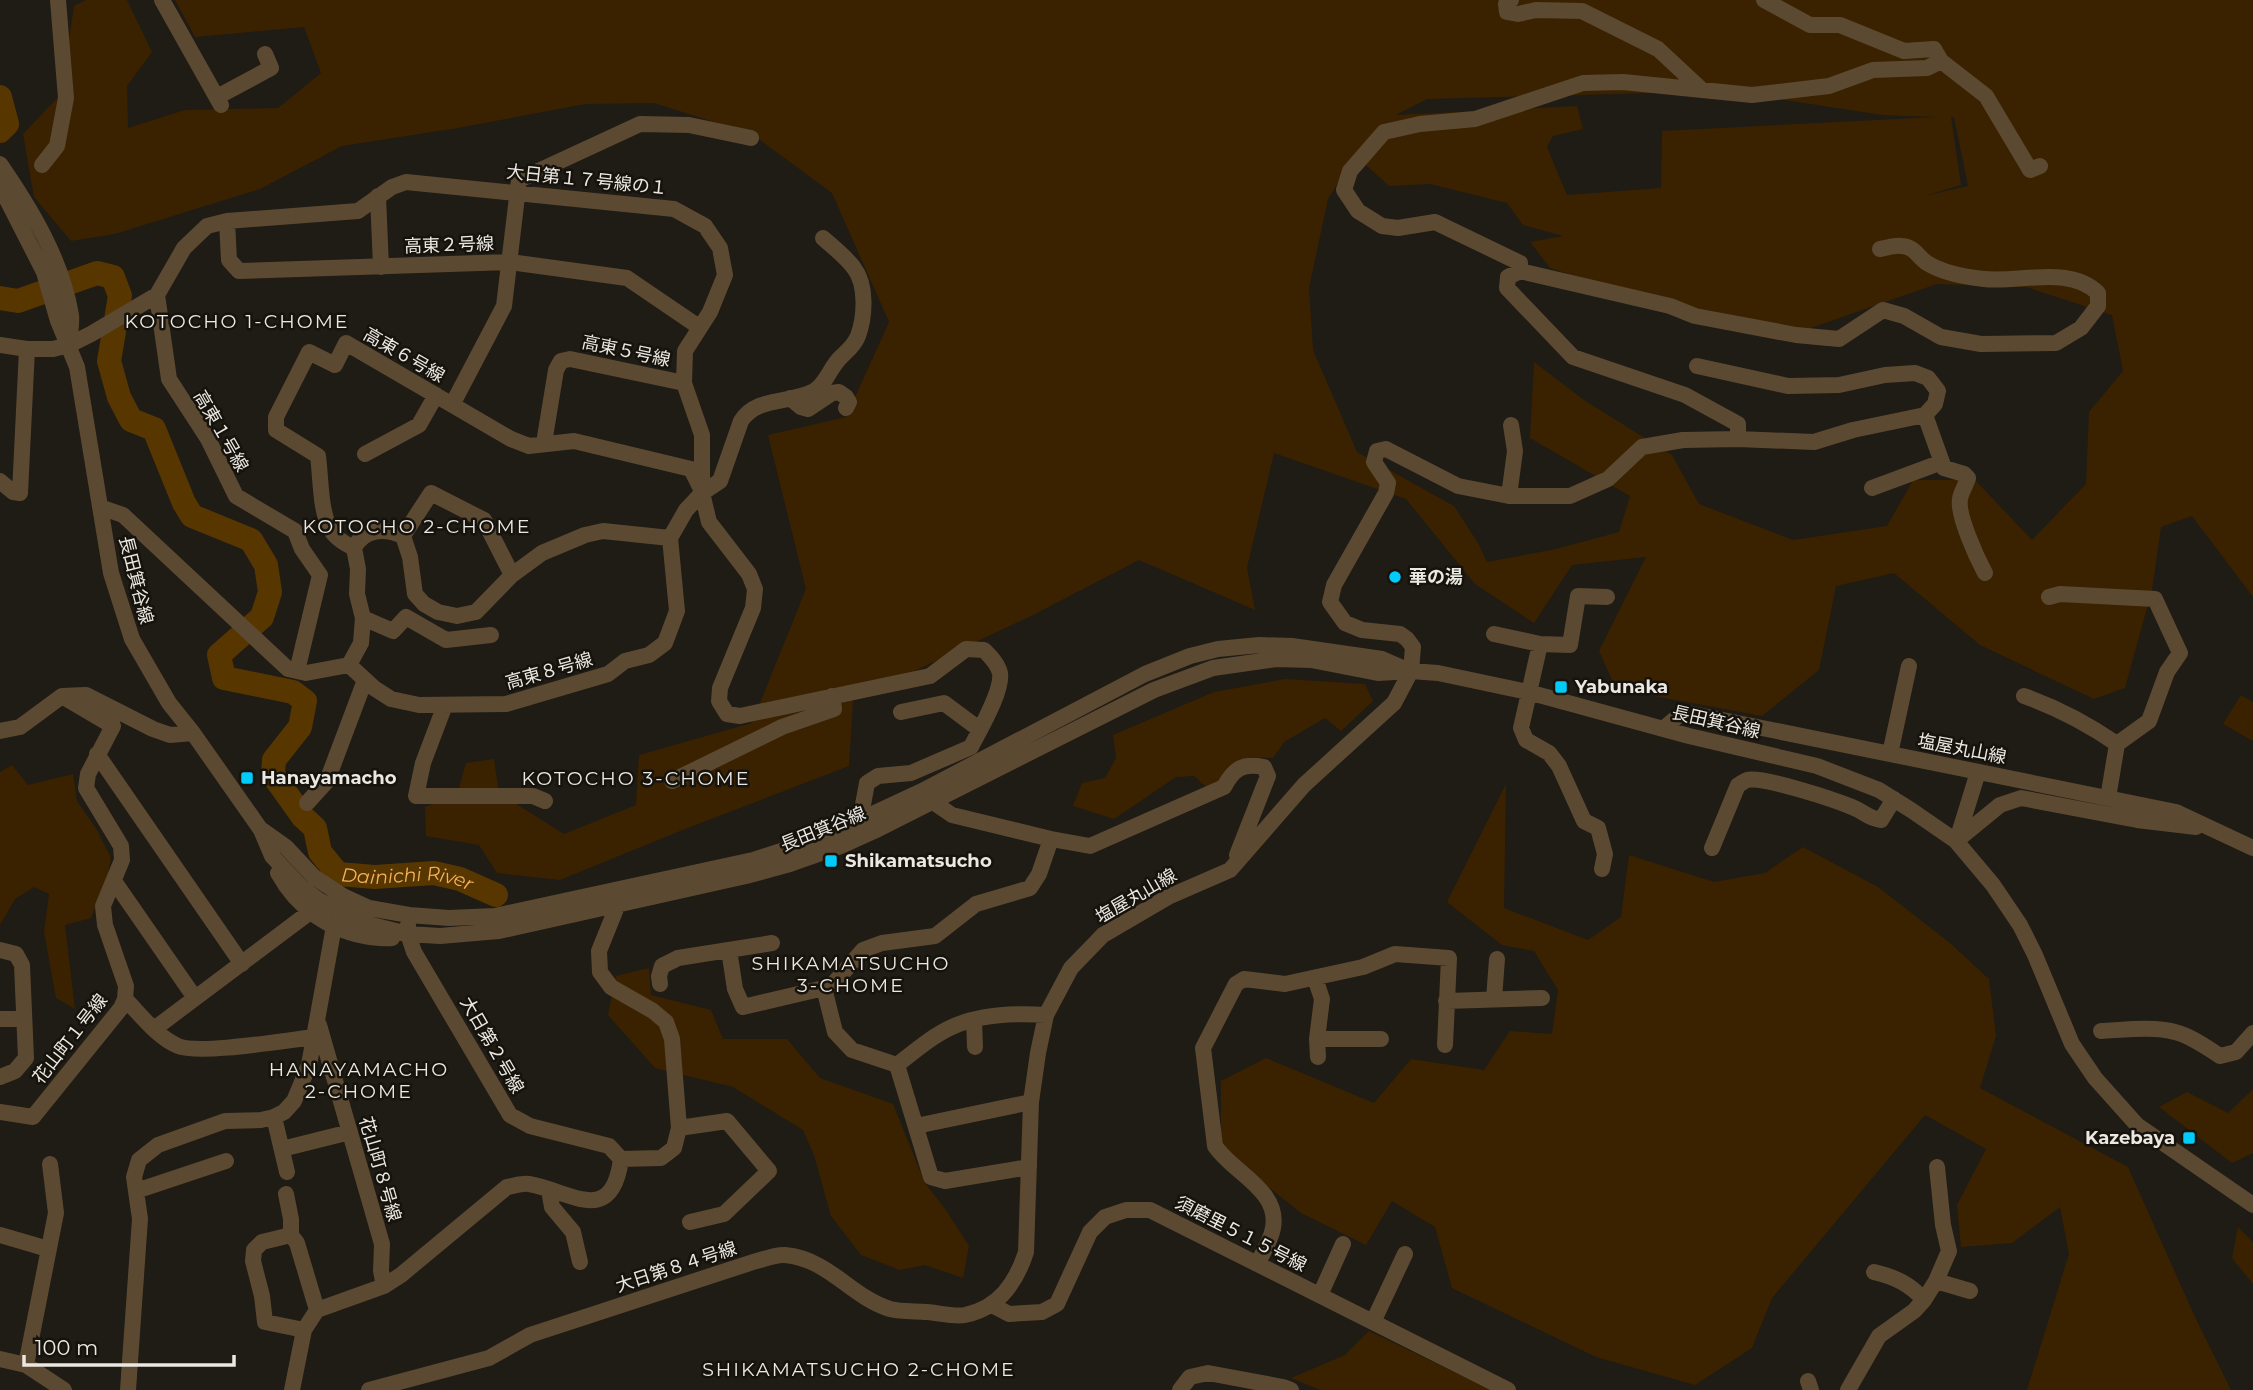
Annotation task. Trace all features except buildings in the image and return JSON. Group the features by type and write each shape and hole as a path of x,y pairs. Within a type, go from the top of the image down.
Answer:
{"street":[{"path":"42,165 57,146 66,98 58,0"},
{"path":"162,0 219,101 271,68 265,54"},
{"path":"1511,0 1506,4 1507,12 1518,15 1536,10 1582,11 1658,49 1702,90"},
{"path":"1764,0 1810,25 1840,25 1904,51 1934,50 1941,61 1986,96 2030,170 2040,166"},
{"path":"1520,271 1520,262 1435,222 1398,228 1382,226 1358,211 1344,190 1350,171 1384,132 1420,124 1475,119 1583,83 1623,82 1752,95 1829,86 1873,70 1927,68 1941,61"},
{"path":"452,405 504,306 519,180 640,124 689,125 751,138"},
{"name":"長田箕谷線","path":"0,164 26,202 59,299 58,321 79,377 111,573 132,639 169,703 261,830 272,856 302,888 329,906 364,923 408,934 440,936 499,931 790,864 841,846 1154,690 1213,668 1276,659 1311,660 1378,673 1438,673 1528,692 1663,730 1817,765 1862,782 1894,799 1956,841 1993,885 2020,925 2072,1044 2095,1078 2137,1125 2253,1205"},
{"name":"大日第１７号線の１","path":"156,295 184,247 207,226 358,211 378,196 407,181 674,209 705,226 720,248 725,275 718,296 685,351 684,383 702,435 702,493 709,522 749,574 755,589 753,608 720,688 719,701 727,713 740,716 930,676 966,649 984,650 993,659 1000,674 998,689 979,729"},
{"name":"長田箕谷線","path":"0,186 50,270"},
{"path":"378,196 381,267"},
{"name":"高東２号線","path":"227,222 229,260 239,271 510,262 627,278 699,327"},
{"path":"100,508 122,515 291,668 306,673 349,665 361,643 363,618 357,594 358,569 354,548 358,540 369,533 387,529 403,536 410,557 415,594 424,604 438,612 457,617 475,612 512,575 542,553 585,535 603,531 670,538 687,510 702,493 720,481 746,412 757,405 804,395 822,385 858,336 864,289 855,269 823,238"},
{"path":"1738,439 1738,424 1685,395 1573,357 1507,288 1508,277 1520,271 1670,306 1695,316 1796,335 1839,339 1883,310 1904,316 1941,337 1981,344 2056,343 2081,328 2098,306 2098,293 2088,284 2070,278 1984,279 1945,272 1924,262 1916,252 1903,245 1880,248"},
{"path":"0,345 53,349 69,345 156,295"},
{"name":"高東１号線","path":"156,295 169,379 208,439 236,496 295,531 302,549 320,575 291,668"},
{"name":"高東６号線","path":"354,548 343,543 330,528 318,456 276,430 276,417 309,352 335,365 346,343 511,439 529,446 574,441 691,469 702,493"},
{"path":"0,481 13,492 20,493 27,349"},
{"name":"高東５号線","path":"544,443 556,370 561,360 570,359 684,383"},
{"path":"1411,671 1413,647 1407,639 1400,634 1362,630 1345,623 1330,602 1334,585 1386,493 1388,483 1374,462 1377,451 1386,449 1458,486 1509,496 1570,496 1608,479 1642,447 1683,440 1814,442 1853,430 1924,415 1935,404 1938,391 1928,378 1915,373 1885,375 1839,385 1788,386 1697,366"},
{"path":"790,398 808,409 832,393 839,392 849,402 846,408"},
{"path":"365,454 419,425 436,395"},
{"path":"1924,415 1944,468 1964,474 1968,478 1960,498 1968,554 1985,573"},
{"path":"1509,496 1515,450 1511,425"},
{"path":"1872,488 1942,462"},
{"path":"403,536 431,493 484,520 512,575"},
{"name":"高東８号線","path":"349,665 391,699 419,705 506,704 608,674 625,661 649,655 666,643 677,611 670,538"},
{"path":"2049,597 2060,594 2155,599 2180,653 2168,672 2149,721 2117,744 2108,798"},
{"path":"1494,634 1540,644 1570,645 1578,596 1607,597"},
{"path":"363,618 393,631 406,617 446,640 491,635"},
{"path":"1540,644 1521,728 1526,740 1549,753 1559,766 1584,821 1598,828 1605,853 1602,869"},
{"name":"長田箕谷線","path":"261,830 286,847 314,877 343,896 369,908 449,918 495,916 753,860 821,838 922,791 1145,674 1190,656 1218,649 1259,645 1293,646 1382,659 1411,671"},
{"path":"1890,754 1909,666"},
{"name":"塩屋丸山線","path":"992,1305 1019,1274 1026,1252 1031,1102 1046,1015 1071,968 1103,935 1168,897 1230,870 1304,785 1394,703 1411,671"},
{"path":"307,803 327,781 365,680"},
{"path":"0,731 20,727 62,696 86,695 153,729 170,735 193,733"},
{"name":"花山町１号線","path":"0,1112 33,1117 121,1009 125,999 126,986 105,925 103,906 122,860 121,846 86,788 88,774 113,726 62,696"},
{"path":"672,781 782,727 834,709 832,696"},
{"path":"2024,696 2052,706 2091,726 2117,744"},
{"path":"868,817 862,810 867,783 878,776 911,773 971,747 979,729 944,703 901,712"},
{"path":"445,705 423,763 416,796 533,796 545,801"},
{"name":"塩屋丸山線","path":"1663,730 1683,712 2176,812 2253,848"},
{"path":"97,754 242,964"},
{"path":"933,802 952,815 1090,846 1224,787 1231,773 1249,764 1264,767 1268,776 1230,870"},
{"path":"1956,841 1978,772"},
{"path":"1712,848 1738,785 1749,779 1831,798 1857,808 1868,818 1881,820 1894,799"},
{"path":"1956,841 2000,804 2021,798 2137,820 2209,829"},
{"path":"729,950 735,989 743,1007 824,988 834,983 863,950 882,943 935,936 976,904 1030,888 1039,874 1051,839"},
{"path":"272,856 282,881 295,898 310,912 334,926 355,934 386,939 408,934"},
{"path":"114,881 195,999"},
{"path":"292,1390 304,1330 317,1310 384,1286 401,1275 507,1187 526,1183 578,1200 593,1200 609,1193 618,1180 621,1159 661,1158 674,1148 679,1128 672,1039 666,1022 611,987 600,972 599,951 618,904"},
{"path":"154,1029 310,912"},
{"name":"大日第２号線","path":"409,915 408,934 414,952 510,1115 530,1126 609,1146 621,1159"},
{"path":"128,1390 140,1219 134,1177 139,1160 158,1145 225,1121 274,1117 284,1112 294,1101 309,1065 317,1030 334,926"},
{"path":"660,984 662,966 678,958 772,943"},
{"path":"0,950 16,954 22,965 26,1058 15,1071 0,1077"},
{"path":"1258,1264 1273,1231 1274,1213 1268,1198 1221,1156 1214,1146 1203,1048 1236,984 1244,979 1285,984 1363,967 1395,954 1449,958 1445,1045"},
{"path":"1494,999 1497,959"},
{"path":"1315,978 1322,999 1317,1039 1318,1057"},
{"path":"824,988 835,1032 852,1050 897,1065"},
{"path":"1446,1001 1542,998"},
{"path":"125,999 154,1029 180,1047 200,1049 317,1030"},
{"path":"897,1065 929,1039 953,1026 1023,1013 1046,1015"},
{"path":"0,1019 24,1019"},
{"path":"974,1020 975,1047"},
{"name":"花山町８号線","path":"317,1030 382,1244 381,1271 384,1286"},
{"path":"2101,1031 2174,1031 2220,1056 2236,1052 2253,1033"},
{"path":"1317,1039 1381,1039"},
{"path":"897,1065 931,1177 945,1181 1029,1167"},
{"path":"916,1126 1031,1102"},
{"path":"274,1117 287,1172"},
{"path":"679,1128 727,1121 769,1171 724,1214 690,1222"},
{"path":"282,1149 350,1132"},
{"path":"136,1191 226,1161"},
{"path":"26,1365 56,1213 50,1164"},
{"path":"1848,1390 1879,1336 1914,1311 1955,1254 1943,1225 1937,1167"},
{"path":"549,1190 552,1207 573,1232 580,1262"},
{"path":"286,1194 291,1235 297,1243 317,1310"},
{"name":"須磨里５１５号線","path":"992,1305 1009,1314 1042,1312 1057,1304 1090,1232 1105,1217 1126,1210 1150,1210 1508,1390"},
{"path":"291,1235 262,1242 254,1250 253,1261 265,1322 304,1330"},
{"path":"0,1236 48,1249"},
{"path":"1320,1296 1343,1244"},
{"path":"1373,1322 1405,1254"},
{"name":"大日第８４号線","path":"369,1390 489,1358 530,1335 753,1262 783,1255 810,1261 840,1278 862,1295 891,1309 964,1315 992,1305"},
{"path":"1874,1272 1911,1286 1924,1300"},
{"path":"1936,1281 1970,1291"},
{"path":"0,1359 26,1365 64,1390"},
{"path":"1180,1390 1189,1377 1208,1373 1291,1390"}],"shaded area":[{"path":"86,0 127,0 152,52 127,86 128,128 185,110 278,108 321,73 304,27 195,37 175,0 2253,0 2253,597 2192,516 2161,527 2152,590 2125,688 2094,699 1980,645 1894,573 1836,586 1819,670 1762,716 1616,689 1599,651 1646,557 1572,565 1534,623 1475,584 1406,499 1274,453 1247,568 1255,610 1139,560 1033,615 853,700 849,766 560,880 497,873 479,845 426,836 425,807 457,795 466,763 494,759 499,793 564,834 636,805 639,755 752,723 806,589 768,435 846,417 889,322 832,193 752,134 654,103 585,104 342,146 260,189 115,234 71,241 34,197 23,134 61,94 74,6","holes":["1725,91 1882,115 1936,117 1662,131 1661,188 1567,195 1547,147 1553,136 1583,129 1577,106 1396,115 1427,99","1951,117 1954,117 1968,186 1924,196 1961,185","1355,155 1389,186 1430,184 1507,203 1523,225 1563,236 1530,242 1550,268 1696,315 1802,331 1937,284 2026,287 2112,315 2123,371 2089,412 2086,484 2032,540 1975,480 1913,480 1887,526 1793,540 1699,504 1672,455 1584,400 1534,362 1530,438 1630,496 1619,532 1556,549 1487,562 1454,506 1357,452 1313,350 1309,288 1328,199"]},
{"path":"1285,679 1365,684 1373,701 1341,731 1325,718 1284,742 1273,758 1250,757 1227,770 1222,783 1208,789 1194,776 1176,777 1114,819 1073,806 1082,783 1105,778 1116,758 1113,735 1214,692"},
{"path":"2241,695 2253,702 2253,741 2223,724"},
{"path":"12,765 28,785 73,774 77,801 97,830 111,858 108,874 91,918 65,925 75,1009 56,998 44,932 49,894 34,887 15,899 0,925 0,772"},
{"path":"1506,784 1504,908 1588,940 1621,917 1629,855 1714,882 1765,873 1803,847 1878,887 1950,943 1989,979 1996,1036 1980,1088 2128,1167 2231,1390 2027,1390 2069,1254 2060,1207 2012,1243 1961,1247 1957,1205 1986,1149 1925,1115 1772,1298 1752,1348 1695,1385 1596,1357 1452,1288 1435,1227 1392,1201 1366,1245 1301,1213 1221,1149 1221,1081 1266,1058 1374,1103 1411,1059 1484,1070 1510,1031 1552,1034 1558,990 1534,951 1502,945 1447,902"},
{"path":"649,968 651,995 711,1010 723,1039 787,1039 820,1078 893,1104 925,1183 969,1246 963,1278 925,1265 900,1270 861,1255 831,1216 814,1155 803,1130 733,1087 655,1068 608,1015 616,976"},
{"path":"2253,1089 2253,1153 2232,1163 2159,1107 2187,1092 2228,1113"},
{"path":"2238,1227 2253,1242 2253,1284 2232,1258"},
{"path":"1369,1331 1491,1390 1320,1390 1291,1378 1345,1355"}],"waterway":[{"name":"Dainichi River","path":"0,97 7,124 0,131"},
{"name":"Dainichi River","path":"0,298 18,301 97,273 113,277 120,296 109,361 119,397 131,420 154,429 184,503 192,516 251,540 266,565 270,592 262,617 219,655 224,678 293,692 305,701 300,727 274,760 273,775 303,817 315,828 320,852 338,874 375,877 434,873 460,879 496,895"}],"place":[{"name":"華の湯","path":"1395,577"},
{"name":"Yabunaka","path":"1561,687"},
{"name":"Hanayamacho","path":"247,778"},
{"name":"Shikamatsucho","path":"831,861"},
{"name":"Kazebaya","path":"2189,1138"}],"district":[{"name":"KOTOCHO 1-CHOME","path":"237,321"},
{"name":"KOTOCHO 2-CHOME","path":"417,526"},
{"name":"KOTOCHO 3-CHOME","path":"636,778"},
{"name":"SHIKAMATSUCHO 3-CHOME","path":"851,974"},
{"name":"HANAYAMACHO 2-CHOME","path":"359,1080"},
{"name":"SHIKAMATSUCHO 2-CHOME","path":"859,1369"}]}
